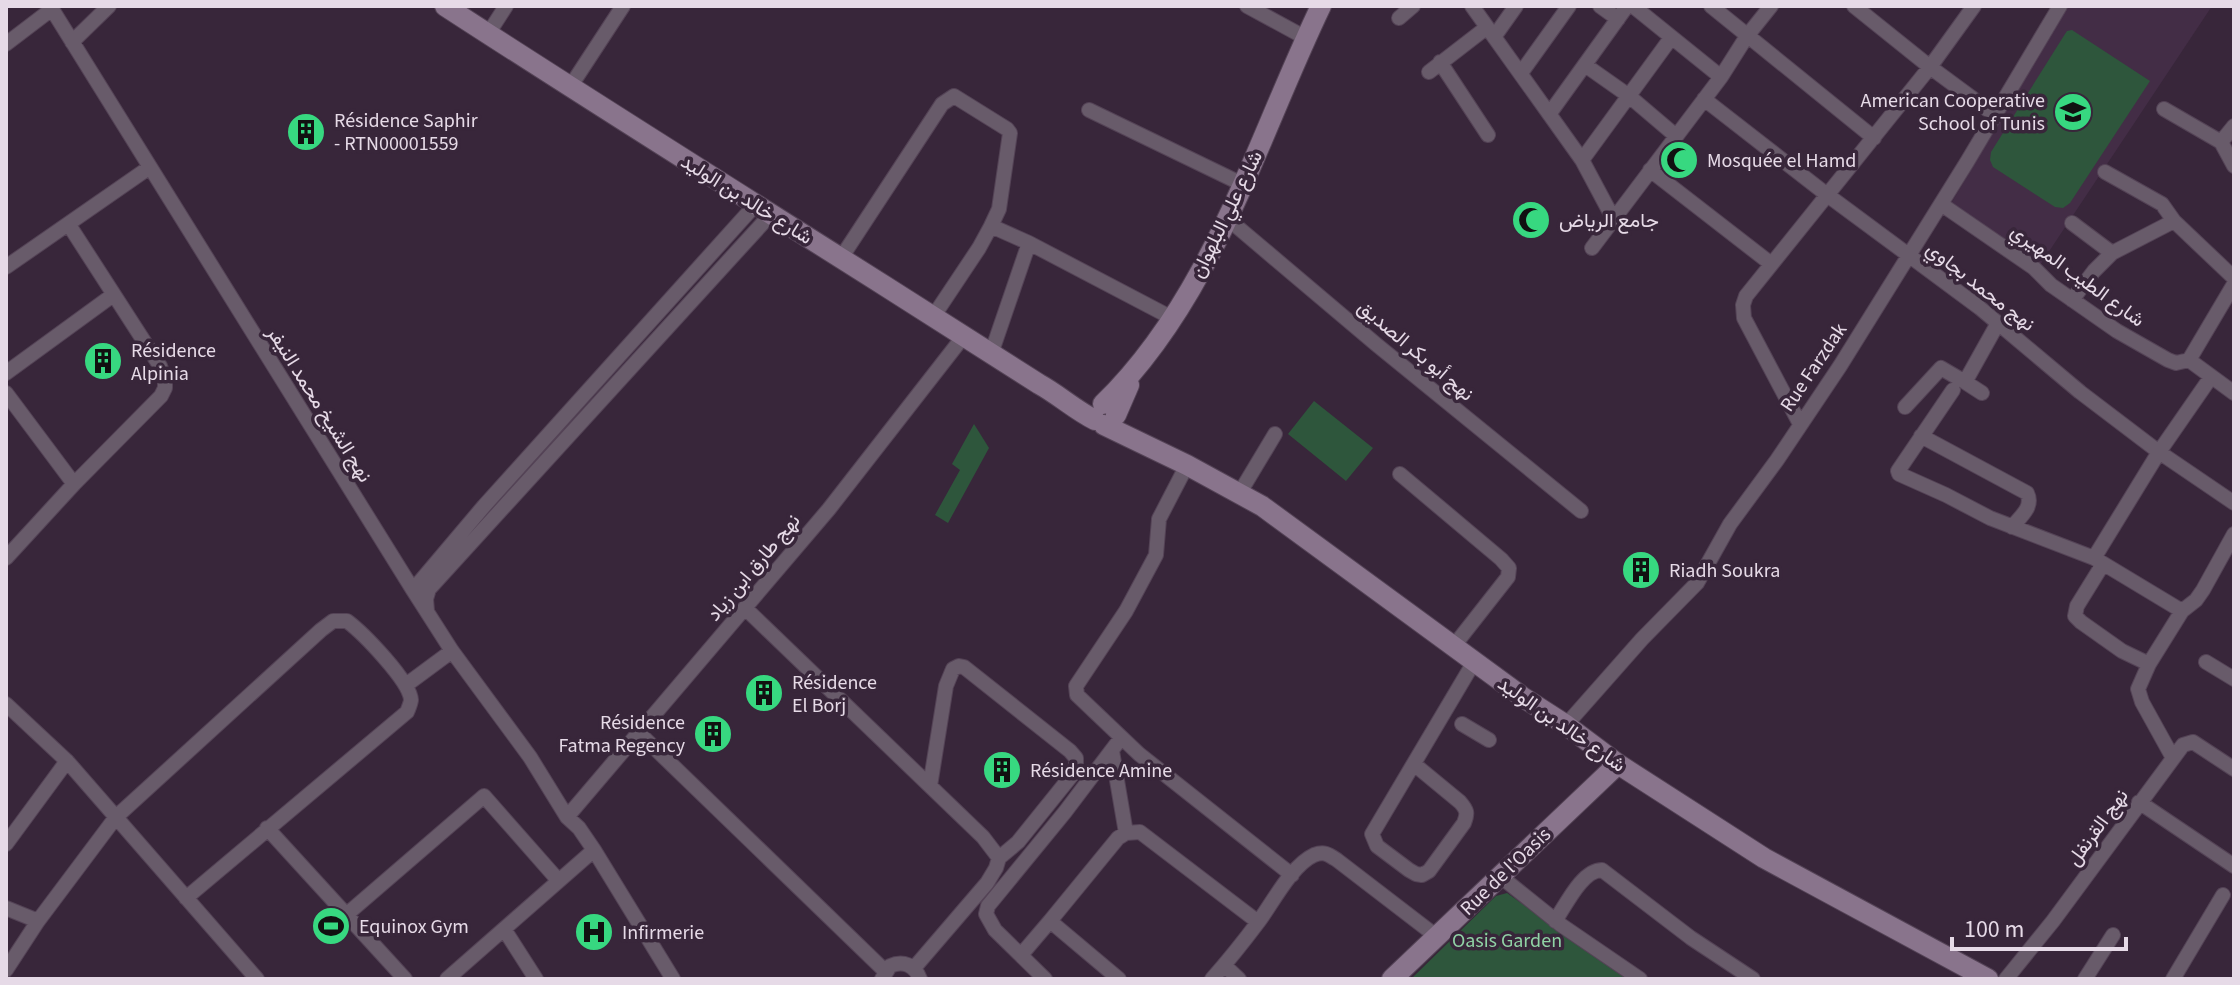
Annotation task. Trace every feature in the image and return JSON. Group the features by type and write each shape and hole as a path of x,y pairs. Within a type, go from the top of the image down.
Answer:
{"street":[{"path":"72,42 109,6"},
{"name":"شارع خالد بن الوليد","path":"445,6 1072,407 1106,414 1150,446 1262,506 1618,764 1764,858 1988,979"},
{"path":"488,34 506,6"},
{"path":"570,87 623,6"},
{"path":"1247,6 1306,38"},
{"name":"شارع علي البلهوان","path":"1106,414 1172,318 1228,219 1321,6"},
{"path":"1399,18 1413,6"},
{"path":"1472,6 1582,160 1614,220"},
{"path":"1488,135 1434,67 1490,32 1516,6"},
{"path":"1521,73 1569,6"},
{"path":"1600,6 1618,19"},
{"path":"1550,113 1630,6 1721,77"},
{"path":"1711,6 1874,138"},
{"path":"1592,248 1771,6"},
{"path":"1854,6 1995,115"},
{"path":"1800,424 1744,318 1746,296 1930,67 1974,6"},
{"name":"Rue Farzdak","path":"1566,725 1642,639 1697,583 1730,524 1840,366 2060,6"},
{"path":"6,44 51,7"},
{"name":"نهج الشيخ محمد النيفر","path":"51,7 452,651 530,757 567,817 594,850 673,979"},
{"path":"1582,160 1671,38"},
{"path":"1585,65 1629,96 1676,136"},
{"path":"841,258 942,104 954,96 1007,129 1010,133 999,209 979,248 933,317"},
{"name":"نهج محمد بجاوي","path":"1704,99 1998,323 2080,392 2159,452 2234,503"},
{"path":"2164,109 2221,142 2234,166"},
{"path":"1089,110 1242,184"},
{"path":"2221,142 2234,126"},
{"path":"6,267 150,167"},
{"path":"1650,170 1770,263"},
{"path":"2105,172 2162,204 2174,221 2234,281 2189,360"},
{"name":"شارع الطيب المهيري","path":"1941,204 2034,268 2051,285 2117,331 2168,360 2176,363 2189,360 2234,393"},
{"path":"413,590 484,506 764,209"},
{"path":"427,611 429,589 764,209"},
{"name":"نهج أبو بكر الصديق","path":"1228,219 1581,511"},
{"path":"2072,300 2112,253 2174,221"},
{"path":"2072,223 2112,253"},
{"path":"6,558 74,484 151,409 165,388 160,366 69,225"},
{"path":"991,226 1172,318"},
{"path":"991,354 1029,243"},
{"path":"6,373 113,295"},
{"path":"1998,323 1959,386 1898,471 1899,474 2012,527 2099,561 2182,611"},
{"name":"نهج طارق ابن زياد","path":"567,817 829,509 963,337"},
{"path":"1905,407 1941,368 1959,386 1982,393"},
{"path":"2149,664 2122,651 2081,622 2075,616 2077,606 2159,452 2211,377"},
{"path":"6,393 74,484"},
{"path":"1239,494 1275,434"},
{"path":"1921,436 2027,493 2028,507 2012,527"},
{"path":"1187,465 1159,519 1156,555 1126,611 1076,686 1077,695 1117,744 1292,875"},
{"path":"1400,474 1509,568 1508,577 1453,647"},
{"path":"2234,534 2203,590 2182,611 2149,664 2138,689 2173,758 2183,745 2193,742 2234,769"},
{"path":"745,608 983,837 999,858"},
{"path":"18,979 6,970 38,921 116,817 333,621 347,621 387,660 406,685 412,701 407,712 186,898"},
{"path":"406,685 452,651"},
{"path":"1414,764 1460,802 1468,815 1429,871 1422,875 1409,870 1377,846 1372,834 1474,662"},
{"path":"2206,662 2234,678"},
{"path":"639,733 883,975 896,964 909,965 917,974 987,883 999,858 1018,842 1076,770 1076,758 959,666 949,675 946,686 930,786"},
{"path":"7,709 67,761 257,979"},
{"path":"1462,724 1489,740"},
{"path":"1117,744 1126,833"},
{"path":"1045,979 989,922 986,914 988,906 1117,744"},
{"name":"نهج القرنفل","path":"2006,979 2053,921 2173,758"},
{"path":"6,844 67,761"},
{"name":"Rue de l'Oasis","path":"1392,979 1618,764"},
{"path":"346,915 484,796 558,880"},
{"path":"2139,802 2234,866"},
{"path":"267,828 405,979"},
{"path":"1021,955 1118,838 1126,833 1140,832 1258,922"},
{"path":"447,979 594,850"},
{"path":"1212,979 1292,875 1317,854 1326,853 1436,936"},
{"path":"1555,921 1585,876 1594,870 1602,870 1691,938 1753,979"},
{"path":"1500,876 1555,921 1640,979"},
{"path":"2173,979 2223,895"},
{"path":"6,908 38,921"},
{"path":"1050,921 1119,979"},
{"path":"504,929 536,979"},
{"path":"2085,979 2113,935"},
{"path":"1224,965 1239,979"}],"shaded area":[{"name":"American Cooperative School of Tunis","path":"2068,6 2212,6 2040,265 1949,207"}],"green space":[{"path":"2072,30 2150,81 2070,203 2063,208 2055,207 1993,167 1990,160 1991,152 2065,34"},
{"path":"1314,401 1373,448 1346,481 1288,434"},
{"path":"974,424 989,448 948,523 935,515 960,470 952,464"},
{"name":"Oasis Garden","path":"1507,893 1628,979 1411,979 1496,896"}],"place":[{"name":"American Cooperative School of Tunis","path":"2073,112"},
{"name":"Résidence Saphir - RTN00001559","path":"306,132"},
{"name":"Mosquée el Hamd","path":"1679,160"},
{"name":"جامع الرياض","path":"1531,220"},
{"name":"Résidence Alpinia","path":"103,361"},
{"name":"Riadh Soukra","path":"1641,570"},
{"name":"Résidence El Borj","path":"764,693"},
{"name":"Résidence Fatma Regency","path":"713,734"},
{"name":"Résidence Amine","path":"1002,770"},
{"name":"Equinox Gym","path":"331,926"},
{"name":"Infirmerie","path":"594,932"}]}
